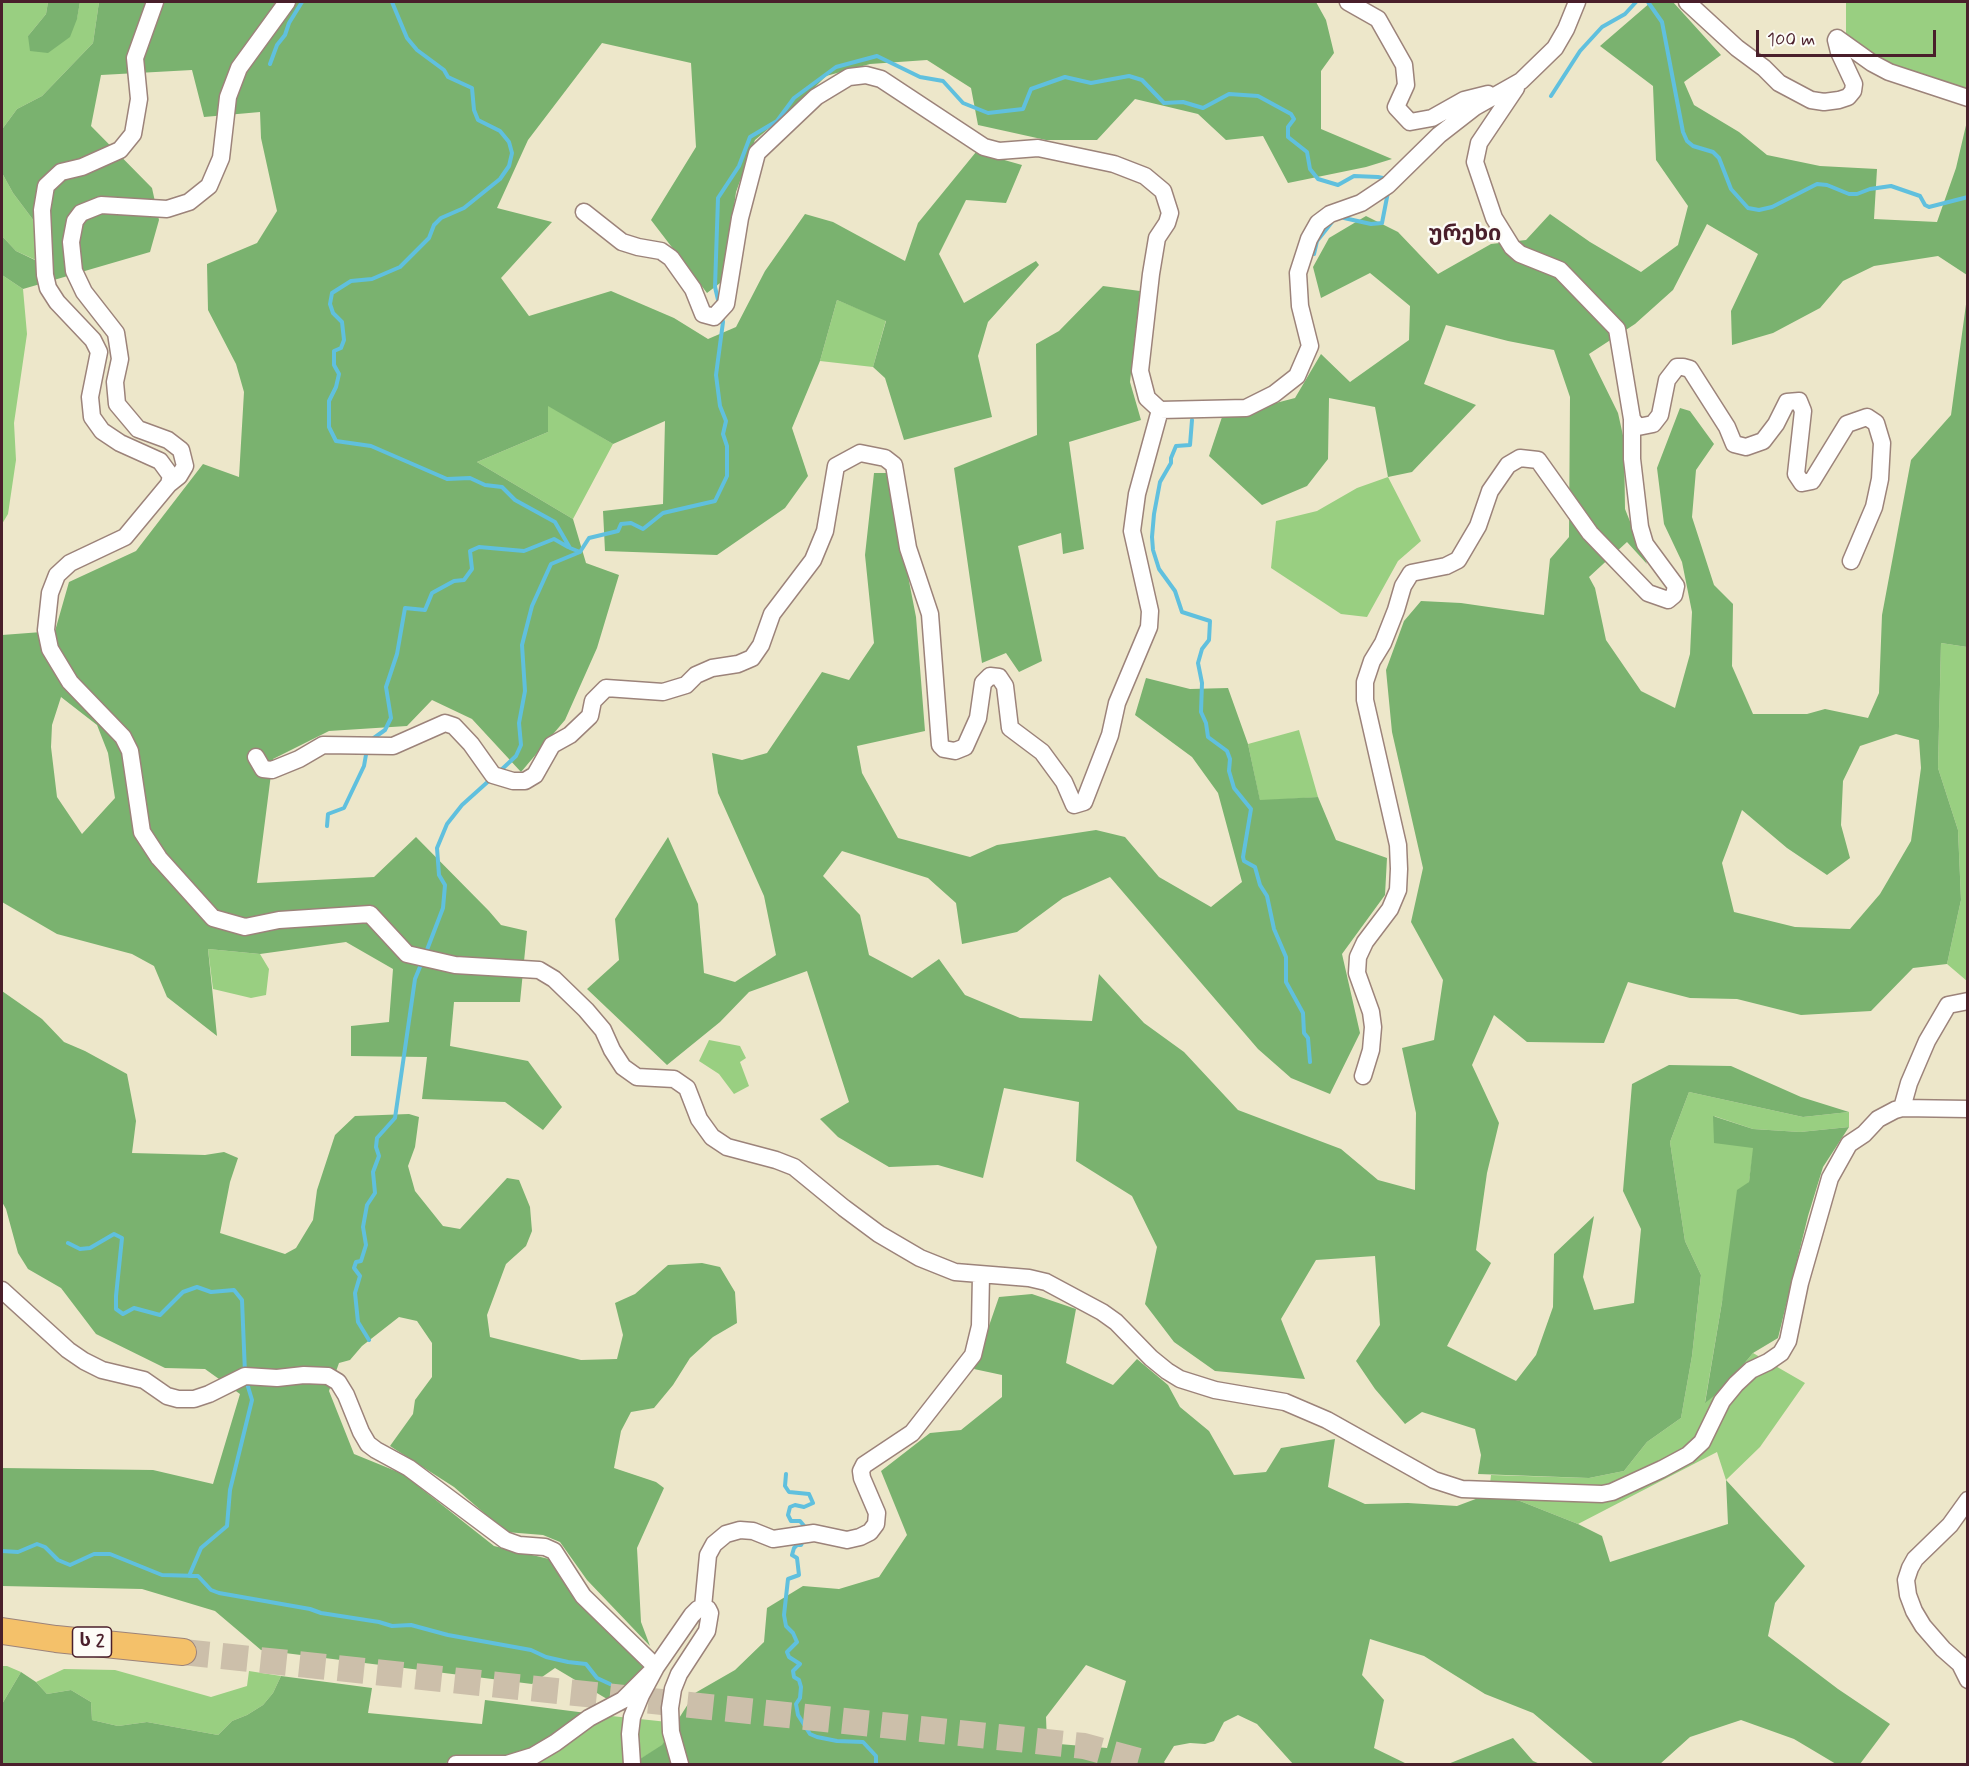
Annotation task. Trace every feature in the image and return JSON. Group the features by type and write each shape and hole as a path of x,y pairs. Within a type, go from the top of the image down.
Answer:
{"highway":[{"name":"ს 2","path":"2,1631 183,1652"}],"street":[{"path":"155,2 135,58 139,99 133,134 120,150 82,167 61,172 46,186 42,210 45,275 48,288 57,302 93,340 99,352 90,397 92,417 102,431 120,443 160,461 171,476 169,484"},
{"path":"287,2 239,68 228,97 221,158 209,186 189,202 167,209 101,206 81,213 75,221 71,242 74,271 84,292 116,333 120,359 115,382 117,404 138,429 168,440 181,450 185,466 179,476 169,484 125,537 70,564 57,575 50,593 46,630 50,650 70,682 123,737 130,751 142,832 159,858 213,918 245,927 279,920 370,914 407,954 454,964 539,970 554,979 586,1010 603,1030 623,1067 637,1077 674,1079 687,1088 699,1119 712,1137 727,1148 776,1160 794,1167 844,1208 890,1240 940,1267 955,1272 1029,1278 1046,1282 1116,1322 1151,1358 1180,1378 1215,1390 1285,1402 1327,1420 1443,1484 1462,1489 1602,1494 1612,1492 1662,1469 1696,1449 1702,1442 1722,1401 1736,1384 1751,1370 1781,1353 1788,1341 1800,1283 1830,1178 1849,1144 1864,1134 1878,1119 1902,1108 1968,1109"},
{"path":"1348,2 1378,19 1404,64 1406,85 1396,107 1410,122 1431,118 1464,100 1514,85"},
{"path":"584,212 622,242 661,251 671,258 693,289 703,314 714,317 726,304 740,218 757,153 816,97 849,77 866,75 881,79 984,147 999,151 1038,148 1114,164 1145,176 1164,191 1170,213 1167,223 1157,238 1140,370 1148,398 1160,410 1246,408 1274,394 1297,376 1310,346 1300,306 1298,273 1318,224 1330,214 1361,203 1386,186 1439,135 1475,107 1514,85 1555,48 1577,2"},
{"path":"1687,2 1779,83 1811,100 1824,102 1839,100 1848,98 1853,91 1854,84 1839,52 1837,38 1889,72 1968,98"},
{"path":"1363,1077 1371,1050 1373,1027 1371,1012 1357,973 1358,957 1365,942 1390,909 1398,890 1399,869 1398,845 1365,700 1365,682 1372,661 1383,643 1403,586 1411,573 1446,566 1458,560 1478,526 1490,491 1508,465 1520,458 1538,460 1590,533 1648,593 1668,600 1674,595 1676,586 1645,544 1640,527 1632,459 1632,419 1617,329 1560,270 1520,255 1512,247 1494,218 1475,162 1479,143 1514,85"},
{"path":"1632,419 1638,427 1653,424 1660,415 1667,380 1677,367 1683,366 1690,369 1727,427 1734,444 1746,447 1762,441 1776,424 1787,402 1799,401 1803,411 1796,474 1802,483 1812,481 1847,424 1867,417 1876,423 1882,443 1880,479 1874,507 1851,561"},
{"path":"256,757 263,769 272,770 299,759 323,745 393,746 445,723 454,726 471,744 493,775 513,781 525,781 535,775 552,745 570,735 590,716 593,701 606,688 663,692 686,685 696,675 712,668 738,664 752,658 761,645 772,614 813,560 825,531 836,466 860,453 885,458 894,465 908,548 930,614 940,746 956,751 965,747 978,718 983,683 990,676 999,677 1005,686 1010,728 1042,752 1064,782 1074,805 1084,802 1110,735 1117,703 1149,627 1150,611 1132,531 1137,494 1160,410"},
{"path":"1902,1108 1909,1083 1927,1041 1948,1005 1968,1001"},
{"path":"703,1607 708,1555 714,1544 726,1534 740,1530 753,1531 773,1539 785,1539 814,1533 847,1540 870,1532 876,1524 877,1513 861,1479 861,1471 864,1465 912,1433 973,1355 980,1326 981,1275"},
{"path":"2,1290 68,1350 84,1361 102,1370 144,1380 167,1396 178,1399 194,1399 209,1394 245,1376 277,1378 304,1375 328,1376 338,1382 346,1395 368,1444 409,1468 505,1540 519,1545 545,1546 554,1551 583,1596 656,1667"},
{"path":"1968,1500 1950,1525 1915,1559 1906,1580 1908,1595 1918,1619 1943,1649 1960,1664 1968,1680"},
{"path":"632,1764 630,1734 641,1695 656,1667 692,1615 703,1607 708,1608 710,1613 707,1630 679,1674 673,1689 670,1707 671,1732 680,1764"},
{"path":"456,1764 507,1764 533,1756 555,1743 588,1718 623,1700 656,1667"}],"green space":[{"path":"2,2 48,2 46,14 28,36 77,18 80,2 99,2 93,43 42,96 17,109 3,128 2,142"},
{"path":"48,2 80,2 77,19 70,37 48,53 30,51 28,36 46,14"},
{"path":"99,2 1316,2 1326,20 1334,53 1321,71 1321,129 1392,159 1366,167 1288,183 1263,136 1226,140 1198,114 1135,99 1097,140 1046,140 978,125 971,88 927,60 870,64 826,76 798,104 755,140 736,192 724,280 707,293 651,220 696,147 691,63 602,43 528,140 497,208 552,222 501,278 529,316 611,291 674,318 708,339 736,327 765,271 805,214 833,222 905,261 918,223 976,152 1022,165 1006,203 966,200 939,254 964,303 1036,261 1039,265 988,322 978,356 992,417 904,440 885,378 873,367 886,321 837,300 820,361 792,428 808,476 785,508 717,555 605,551 603,511 663,504 665,421 613,444 548,406 548,432 477,462 573,519 586,563 619,575 597,648 565,720 521,772 472,719 432,700 407,726 329,731 273,759 257,883 374,877 416,837 501,925 527,931 520,1002 454,1002 450,1046 528,1061 562,1107 543,1130 505,1102 422,1099 427,1057 351,1056 351,1026 389,1022 393,969 346,942 260,954 208,949 217,1036 167,997 154,966 132,954 57,934 2,902 2,635 55,631 69,582 136,551 203,464 239,477 244,392 236,364 208,310 207,264 257,243 277,211 261,138 260,112 204,117 192,70 101,75 91,126 152,188 159,220 150,252 23,289 2,275 2,236 16,251 37,261 34,221 13,193 2,173 3,128 17,109 42,96 93,43","holes":["61,697 97,725 108,753 115,798 82,834 57,797 51,747 52,725"]},
{"path":"1651,2 1673,2 1721,55 1684,82 1694,105 1739,132 1767,155 1820,166 1877,169 1874,219 1937,222 1956,168 1967,121 1967,275 1938,256 1874,266 1843,281 1820,308 1773,333 1732,345 1731,311 1758,254 1707,224 1673,290 1635,324 1589,354 1618,413 1624,440 1625,509 1647,564 1627,542 1589,577 1595,588 1606,640 1641,691 1675,708 1690,654 1692,612 1682,562 1664,524 1657,468 1680,408 1690,411 1714,444 1696,470 1692,517 1714,585 1733,604 1732,666 1753,714 1807,714 1825,709 1868,718 1879,693 1882,615 1911,460 1951,415 1967,297 1967,647 1941,643 1938,768 1958,830 1961,900 1947,964 1913,968 1871,1011 1801,1015 1737,999 1690,998 1628,982 1604,1043 1527,1042 1494,1015 1472,1065 1499,1123 1487,1173 1476,1250 1491,1263 1447,1346 1516,1381 1536,1355 1553,1307 1554,1254 1594,1216 1583,1277 1594,1310 1634,1303 1641,1229 1623,1191 1632,1084 1669,1065 1731,1066 1801,1097 1849,1112 1803,1117 1689,1092 1670,1142 1685,1241 1701,1275 1692,1356 1681,1418 1647,1442 1624,1471 1589,1478 1478,1474 1481,1455 1475,1429 1422,1412 1405,1424 1375,1389 1356,1361 1380,1325 1375,1256 1316,1260 1281,1319 1305,1379 1215,1371 1174,1342 1145,1304 1157,1247 1132,1196 1076,1161 1079,1102 1004,1088 983,1178 938,1165 889,1167 838,1137 820,1119 849,1102 807,971 749,992 720,1022 667,1065 587,989 619,960 615,919 668,837 698,904 704,973 735,982 776,955 764,896 718,793 712,753 742,760 767,753 822,672 849,680 874,643 865,555 874,473 888,473 916,617 925,731 857,746 862,773 898,838 970,857 997,845 1096,830 1125,837 1159,877 1211,907 1242,882 1218,793 1192,757 1135,715 1146,678 1190,689 1228,688 1248,744 1260,800 1318,797 1336,840 1387,858 1385,895 1342,954 1360,1033 1330,1094 1291,1078 1258,1049 1110,877 1063,898 1017,932 962,944 956,903 928,878 842,851 823,876 860,915 869,955 912,978 939,959 965,995 1020,1018 1092,1021 1099,974 1144,1023 1184,1052 1238,1110 1341,1149 1378,1180 1415,1190 1416,1113 1402,1048 1434,1040 1443,980 1411,922 1423,868 1392,732 1386,670 1404,621 1421,601 1461,603 1544,615 1550,559 1569,537 1570,397 1554,350 1446,325 1424,384 1476,405 1412,472 1388,477 1375,407 1329,398 1328,459 1307,486 1262,505 1209,456 1222,417 1295,398 1321,354 1350,382 1409,340 1410,306 1370,273 1321,298 1313,267 1329,238 1366,216 1398,232 1438,274 1491,244 1526,240 1550,214 1590,242 1641,272 1678,245 1688,206 1656,160 1653,86 1600,46","holes":["1896,734 1919,740 1921,768 1911,841 1880,894 1850,929 1795,927 1734,912 1722,863 1742,810 1787,848 1827,875 1850,858 1841,825 1843,781 1860,746"]},
{"path":"1846,2 1967,2 1967,98 1919,83 1846,44"},
{"path":"2,173 13,193 34,221 38,261 16,251 2,236"},
{"path":"2,275 23,289 27,334 14,423 16,460 8,514 2,524"},
{"path":"1103,286 1140,291 1130,382 1141,420 1069,442 1084,549 1063,554 1061,533 1018,546 1042,661 1019,672 1006,653 982,663 954,468 1037,435 1036,344 1059,331"},
{"path":"837,300 886,320 873,367 820,361"},
{"path":"548,405 613,444 573,519 477,462 548,432"},
{"path":"1388,477 1421,541 1398,561 1367,617 1341,614 1271,568 1276,521 1317,511 1357,488"},
{"path":"1941,643 1967,647 1967,981 1947,964 1961,900 1958,830 1938,768"},
{"path":"1299,730 1318,797 1260,801 1248,744"},
{"path":"208,949 260,954 269,969 266,995 251,998 213,989"},
{"path":"2,991 42,1019 64,1042 127,1074 136,1121 132,1153 205,1155 224,1152 238,1158 230,1182 220,1233 285,1254 296,1248 313,1220 317,1190 335,1135 355,1116 409,1114 419,1117 415,1147 408,1166 415,1191 443,1226 460,1229 507,1178 519,1180 530,1207 532,1231 526,1246 506,1264 487,1315 490,1337 581,1360 617,1359 623,1335 615,1303 635,1294 668,1265 702,1263 720,1267 735,1292 737,1323 713,1337 690,1358 673,1385 654,1408 631,1412 621,1431 614,1468 656,1482 664,1488 637,1548 641,1622 650,1646 587,1580 560,1542 543,1535 506,1532 454,1487 390,1446 413,1414 415,1400 432,1377 432,1343 417,1321 399,1317 362,1346 350,1360 339,1363 329,1391 354,1454 403,1474 494,1546 549,1559 595,1619 646,1670 607,1699 555,1668 532,1684 261,1650 215,1611 142,1589 2,1586 2,1468 153,1470 213,1484 240,1394 205,1369 165,1368 96,1334 61,1288 28,1269 18,1253 2,1202"},
{"path":"709,1040 740,1046 746,1058 740,1062 749,1086 734,1094 719,1074 699,1061"},
{"path":"1689,1092 1803,1117 1849,1112 1849,1127 1800,1132 1753,1129 1714,1116 1754,1147 1749,1182 1722,1302 1705,1402 1723,1389 1753,1353 1805,1383 1760,1447 1726,1480 1717,1452 1578,1524 1520,1501 1489,1494 1491,1475 1589,1478 1624,1471 1647,1442 1681,1418 1692,1356 1701,1275 1685,1241 1670,1142"},
{"path":"1713,1116 1753,1129 1800,1132 1849,1127 1823,1167 1808,1216 1778,1338 1753,1353 1723,1389 1705,1403 1722,1302 1737,1190 1749,1182 1753,1148 1714,1143"},
{"path":"1032,1294 1076,1309 1066,1363 1113,1385 1137,1359 1168,1385 1180,1407 1209,1431 1234,1475 1266,1472 1281,1448 1335,1439 1328,1487 1365,1504 1408,1503 1457,1506 1489,1494 1520,1501 1602,1536 1610,1562 1728,1524 1726,1480 1805,1566 1775,1603 1768,1636 1838,1689 1890,1724 1860,1764 1836,1764 1794,1739 1741,1720 1690,1737 1660,1764 1594,1764 1533,1713 1485,1694 1424,1656 1370,1639 1362,1675 1384,1700 1374,1748 1407,1764 1293,1764 1257,1724 1238,1715 1224,1722 1214,1741 1205,1744 1190,1743 1174,1746 1164,1762 1166,1764 632,1764 662,1745 695,1693 735,1670 764,1642 767,1608 803,1586 839,1589 879,1577 907,1535 881,1471 930,1433 961,1430 1002,1397 1002,1375 974,1369 999,1297","holes":["1086,1665 1126,1681 1107,1748 1047,1743 1046,1717"]},
{"path":"2,1666 21,1672 2,1704"},
{"path":"64,1669 115,1670 211,1697 247,1686 249,1671 281,1676 273,1693 263,1705 232,1721 218,1735 147,1722 118,1726 92,1720 91,1702 71,1690 47,1694 36,1682"},
{"path":"21,1672 36,1682 47,1694 71,1690 91,1702 92,1720 118,1726 147,1722 218,1735 232,1721 263,1705 273,1693 281,1676 372,1688 368,1713 482,1724 485,1700 602,1715 537,1752 437,1764 2,1764 2,1704"},
{"path":"602,1715 677,1723 662,1746 632,1764 529,1764"},
{"path":"1513,1738 1533,1761 1540,1764 1448,1764"}],"waterway":[{"path":"270,64 277,45 285,35 289,23 302,2"},
{"path":"392,2 407,38 417,50 444,70 448,77 472,88 474,110 478,120 500,131 509,142 512,153 509,166 500,179 464,208 441,218 434,225 429,238 400,267 372,279 351,281 332,293 330,304 333,313 342,322 344,340 341,348 334,351 334,365 339,374 329,401 329,427 336,441 371,446 447,479 470,478 485,485 502,487 515,500 555,522 570,548 580,552"},
{"path":"1551,96 1580,51 1602,27 1625,14 1636,2"},
{"path":"1648,2 1662,22 1683,132 1687,141 1693,146 1713,152 1719,158 1731,189 1748,208 1759,210 1772,207 1817,184 1827,185 1849,194 1891,186 1920,196 1925,205 1929,207 1968,197"},
{"path":"719,304 715,287 718,198 739,166 750,137 777,121 794,98 836,67 877,56 920,77 943,81 963,103 988,113 1023,109 1031,89 1065,77 1091,83 1129,76 1142,80 1164,103 1183,102 1203,108 1229,94 1258,96 1291,114 1294,119 1288,127 1288,137 1307,152 1310,169 1318,179 1338,185 1354,176 1378,177 1383,178 1385,182"},
{"path":"1344,218 1371,224 1382,223 1388,192"},
{"path":"1314,254 1317,241 1332,222"},
{"path":"500,771 516,756 521,745 519,723 525,691 522,645 532,606 551,564 580,552 589,538 618,531 621,524 631,523 643,529 663,513 715,501 727,476 727,446 723,434 726,421 720,406 716,375 722,317"},
{"path":"1192,420 1190,445 1176,446 1171,463 1160,482 1154,514 1153,550 1159,569 1175,591 1182,612 1210,621 1209,640 1202,649 1198,663 1202,683 1201,712 1206,723 1208,737 1227,751 1234,788 1251,809 1243,857 1244,861 1255,867 1260,885 1267,896 1274,929 1286,957 1286,982 1303,1013 1304,1033 1308,1038 1310,1062"},
{"path":"371,740 385,730 391,718 386,687 397,654 405,608 425,610 432,593 454,581 464,580 472,569 470,551 479,547 524,551 554,539 568,547"},
{"path":"327,826 328,814 344,808 364,766 367,749"},
{"path":"425,955 443,908 445,885 439,875 437,848 447,824 462,805 492,778"},
{"path":"369,1340 358,1322 355,1293 360,1276 354,1268 356,1262 361,1261 366,1245 363,1227 367,1205 375,1193 373,1172 379,1156 376,1147 377,1138 395,1118 415,979 422,962"},
{"path":"68,1243 80,1249 90,1248 114,1234 122,1238 116,1309 123,1314 134,1308 160,1315 183,1292 197,1287 211,1292 234,1290 242,1300 245,1373"},
{"path":"189,1576 201,1548 227,1526 230,1490 252,1400 246,1380"},
{"path":"786,1474 785,1486 789,1492 809,1494 813,1503 804,1507 795,1505 790,1507 788,1515 791,1521 800,1521 805,1527"},
{"path":"803,1541 801,1545 794,1548 792,1555 797,1558 799,1575 788,1579 784,1615 786,1626 793,1633 797,1642 787,1652 789,1657 800,1664 793,1671 801,1687 800,1698 796,1704 798,1715 810,1734 817,1737 837,1741 863,1742 876,1756 876,1764"},
{"path":"2,1551 18,1552 37,1544 45,1547 58,1560 70,1565 94,1554 110,1554 162,1575 198,1576 211,1590 219,1593 392,1626 411,1625 448,1635 531,1650 546,1657 568,1662 586,1664 597,1678 610,1684"}],"tunnel":[{"path":"183,1652 1084,1746 1150,1764"}],"district":[{"name":"ურეხი","path":"1465,235"}]}
